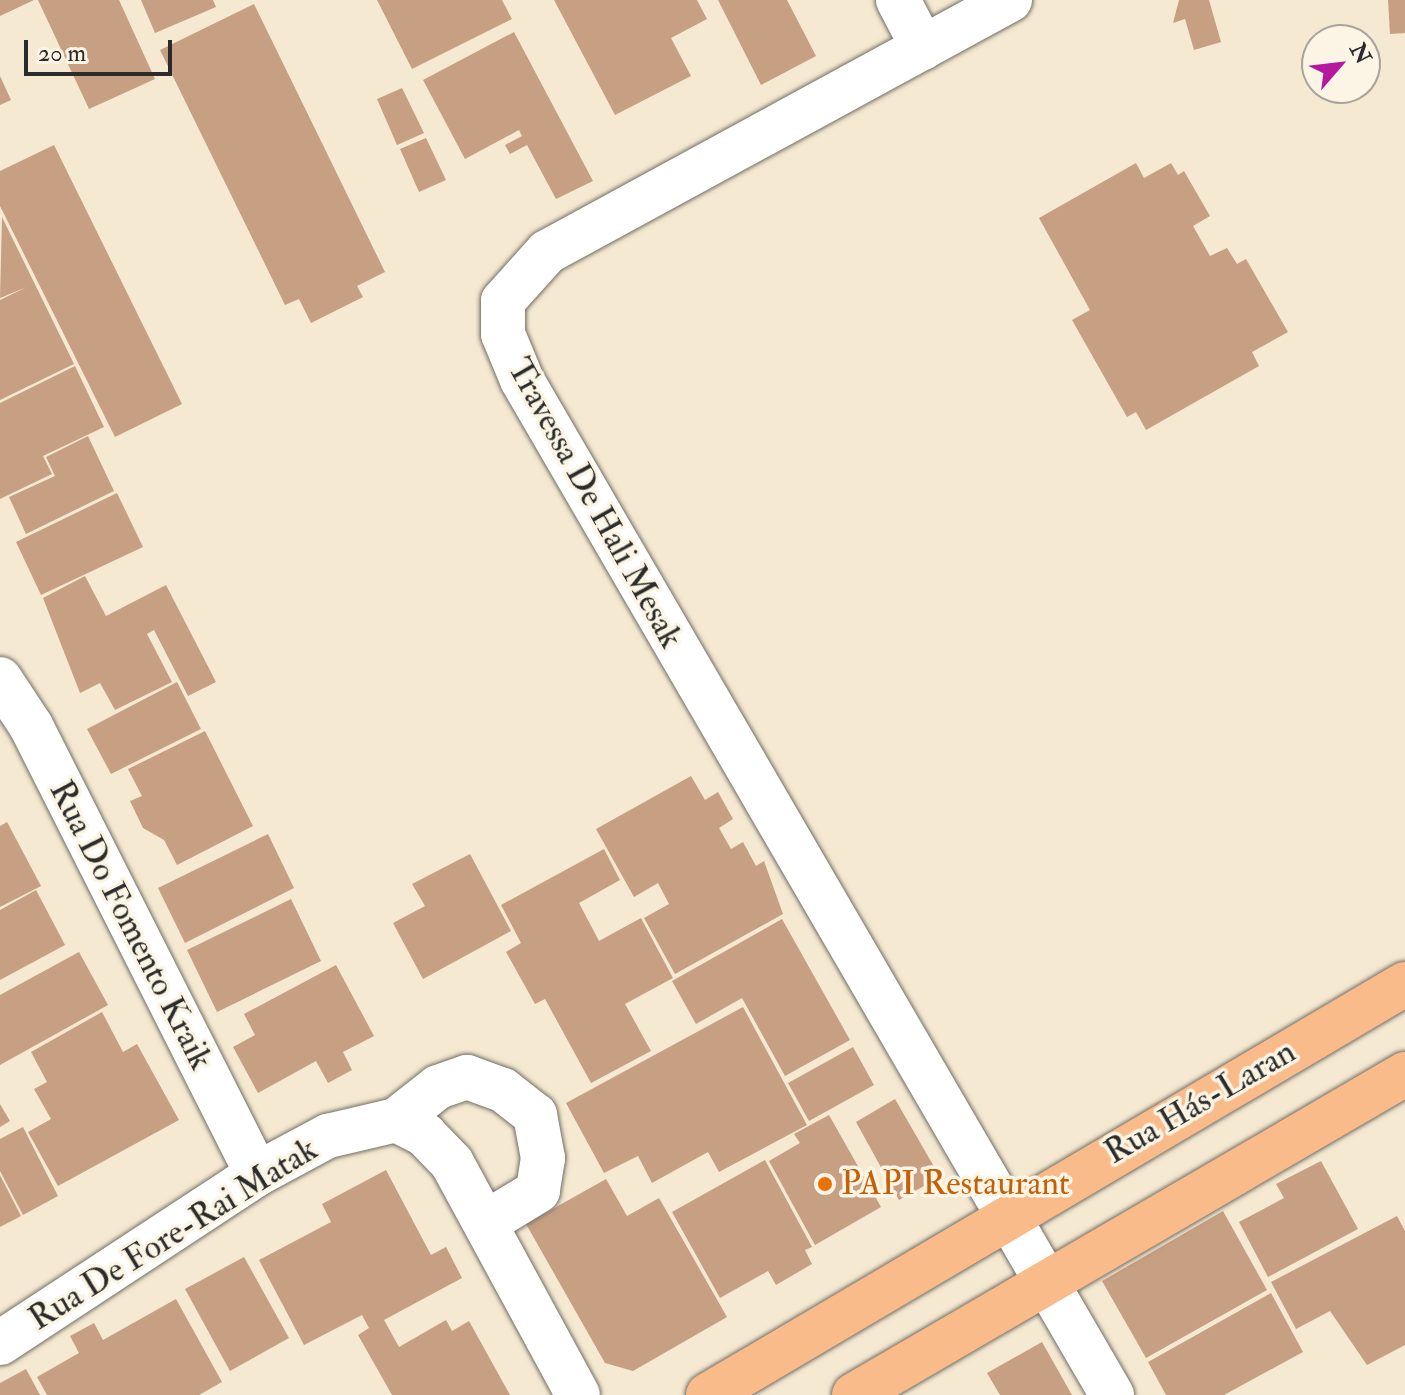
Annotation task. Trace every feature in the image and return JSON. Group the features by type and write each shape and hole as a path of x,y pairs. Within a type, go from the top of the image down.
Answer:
{"main road":[{"name":"Rua Hás-Laran","path":"708,1395 1002,1216 1405,984"},
{"path":"854,1395 1405,1074"}],"street":[{"path":"898,0 923,48"},
{"name":"Travessa De Hali Mesak","path":"1010,0 547,252 503,301 503,334 530,394 1002,1216 1049,1282 1112,1395"},
{"path":"0,649 31,726"},
{"name":"Rua Do Fomento Kraik","path":"0,679 31,726 257,1174"},
{"path":"487,1222 538,1191 543,1158 535,1115 503,1090 467,1077 438,1087 396,1120 425,1135 452,1163 487,1222 578,1395"},
{"name":"Rua De Fore-Rai Matak","path":"0,1343 257,1174 328,1136 396,1120"}],"building":[{"path":"0,0 34,0 0,16"},
{"path":"38,0 119,0 155,79 89,109"},
{"path":"141,0 213,0 216,7 155,33"},
{"path":"377,0 502,0 512,19 412,69"},
{"path":"554,0 697,0 707,19 671,38 691,76 615,115"},
{"path":"718,0 787,0 816,56 761,85"},
{"path":"1179,0 1209,0 1221,42 1194,50 1185,19 1173,23"},
{"path":"1388,0 1405,0 1405,33 1390,34"},
{"path":"254,4 385,272 357,286 363,297 311,323 299,299 285,305 160,50"},
{"path":"514,32 593,181 556,199 527,145 510,154 505,145 522,136 519,130 465,159 423,80"},
{"path":"0,76 11,100 0,105"},
{"path":"402,88 424,133 397,145 377,99"},
{"path":"426,138 446,180 419,192 400,149"},
{"path":"54,145 182,404 115,437 0,206 0,171"},
{"path":"1136,163 1144,178 1171,163 1178,175 1184,171 1210,216 1193,226 1210,256 1227,248 1237,264 1246,259 1288,332 1252,352 1259,366 1146,430 1136,412 1127,417 1072,320 1090,310 1039,218"},
{"path":"2,217 74,364 0,400 0,300 27,287 0,298"},
{"path":"75,366 104,427 43,456 52,474 0,499 0,403"},
{"path":"88,436 114,491 26,534 9,497 55,476 46,457"},
{"path":"117,493 143,547 41,595 16,542"},
{"path":"85,576 106,616 166,585 216,682 188,696 154,630 147,634 172,682 115,710 100,683 80,693 43,598"},
{"path":"177,682 201,729 111,774 87,729"},
{"path":"205,731 253,826 177,865 164,840 143,828 130,801 142,796 128,769"},
{"path":"691,776 705,800 718,792 733,819 719,828 731,849 743,842 756,866 764,861 783,914 675,974 644,918 669,904 658,883 634,897 596,829"},
{"path":"7,822 41,886 0,907 0,826"},
{"path":"268,834 294,888 185,943 158,888"},
{"path":"604,849 620,880 579,903 599,941 641,918 673,978 625,1004 651,1051 591,1083 545,999 535,1004 506,952 521,943 501,905"},
{"path":"470,854 511,931 423,979 393,923 425,906 412,884"},
{"path":"36,890 65,945 0,980 0,910"},
{"path":"291,899 321,961 217,1012 187,950"},
{"path":"782,919 850,1040 785,1076 742,998 696,1024 672,981"},
{"path":"79,952 108,1005 0,1065 0,995"},
{"path":"336,965 374,1036 343,1052 352,1070 328,1083 316,1061 258,1093 233,1047 255,1035 244,1014"},
{"path":"743,1007 807,1125 719,1172 708,1152 652,1183 638,1156 604,1173 566,1103"},
{"path":"102,1012 123,1052 137,1044 179,1120 58,1186 28,1132 51,1119 34,1089 47,1082 31,1052"},
{"path":"853,1047 874,1085 809,1121 788,1083"},
{"path":"895,1099 940,1177 899,1200 856,1122"},
{"path":"0,1104 10,1121 0,1127"},
{"name":"PAPI Restaurant","path":"829,1115 881,1207 815,1245 769,1161 800,1143 794,1134"},
{"path":"23,1127 58,1196 23,1215 0,1171 0,1139"},
{"path":"765,1160 812,1247 805,1250 812,1264 776,1285 768,1271 720,1298 672,1212"},
{"path":"1321,1161 1358,1229 1268,1277 1239,1222 1284,1198 1276,1184"},
{"path":"386,1170 431,1255 446,1247 462,1278 384,1320 399,1347 446,1320 452,1331 469,1321 510,1395 392,1395 358,1335 369,1328 362,1315 304,1345 259,1260 331,1222 322,1204"},
{"path":"0,1175 21,1216 0,1227"},
{"path":"606,1179 627,1216 659,1198 727,1317 633,1371 605,1363 526,1224"},
{"path":"1223,1211 1267,1290 1146,1358 1102,1281"},
{"path":"1397,1216 1405,1231 1405,1345 1367,1365 1330,1311 1296,1329 1271,1282"},
{"path":"244,1257 289,1338 230,1371 185,1289"},
{"path":"1271,1293 1303,1352 1224,1395 1166,1395 1148,1362"},
{"path":"176,1299 222,1382 199,1395 47,1395 37,1377 79,1353 70,1336 94,1323 103,1340"},
{"path":"1042,1342 1072,1395 1000,1395 987,1373"},
{"path":"26,1369 40,1395 0,1395 0,1383"}],"place":[{"name":"PAPI Restaurant","path":"825,1184"}]}
